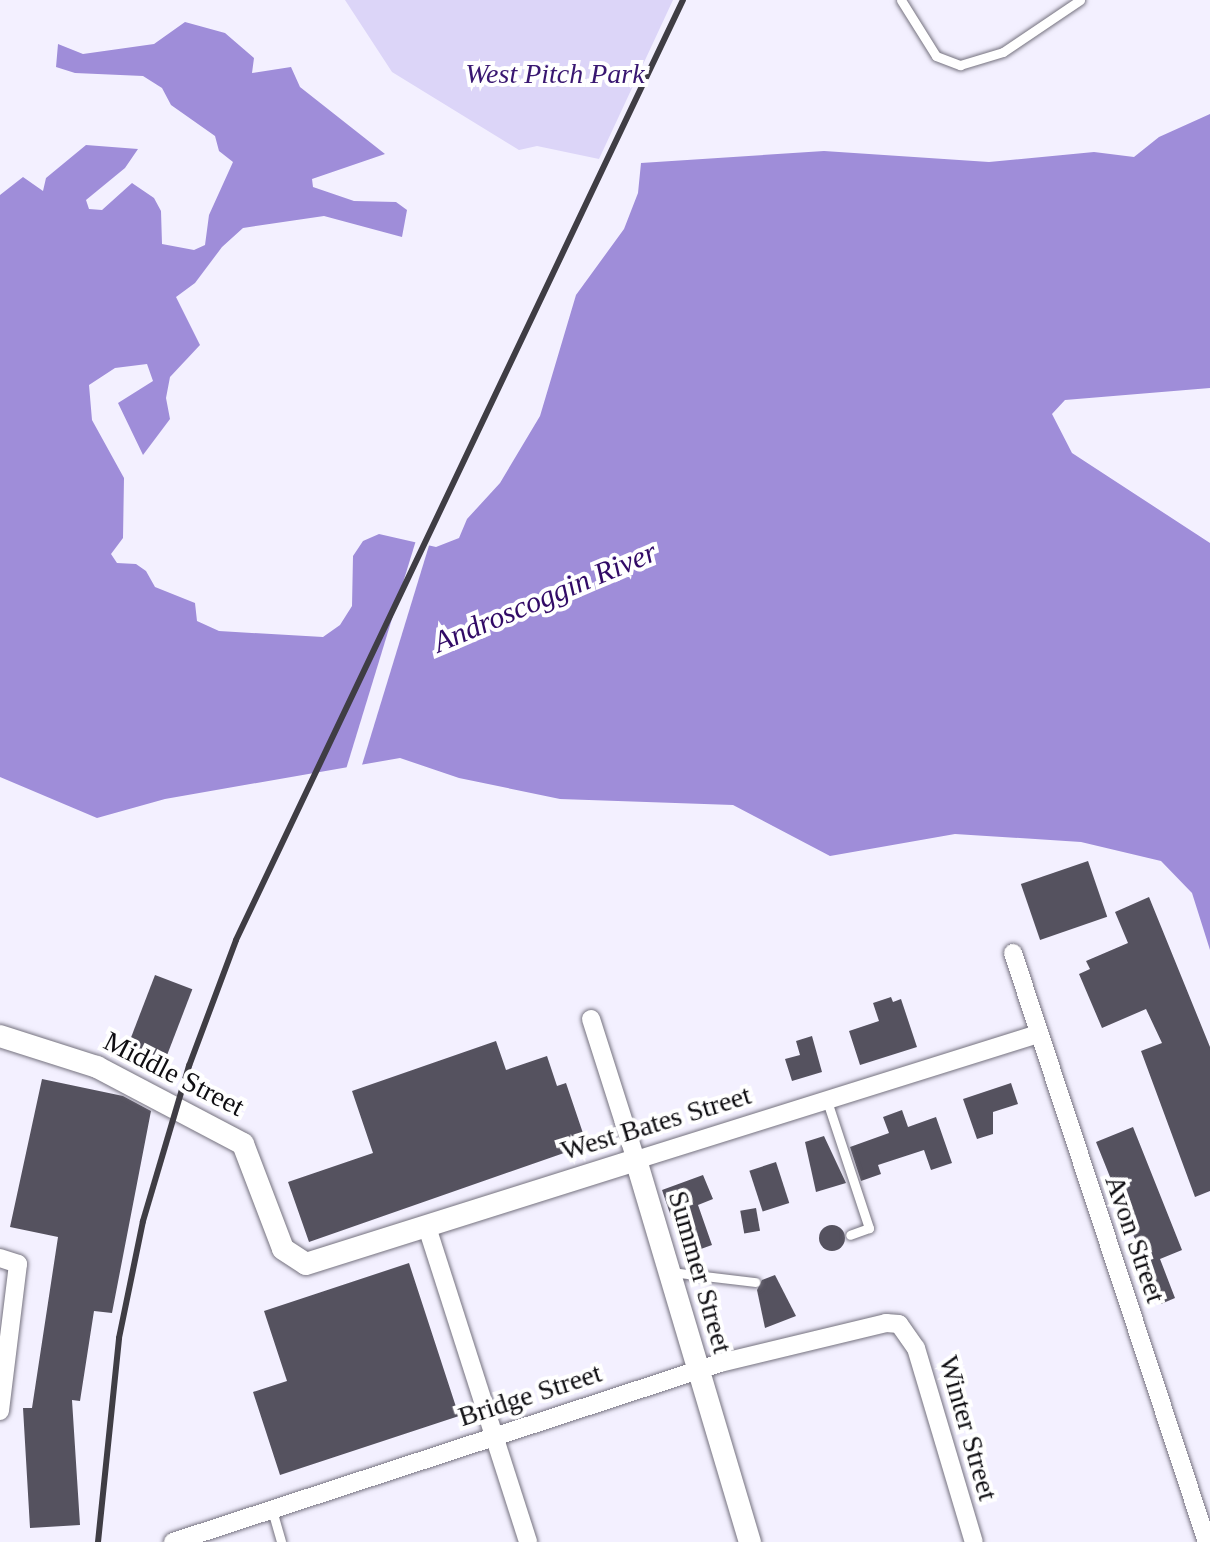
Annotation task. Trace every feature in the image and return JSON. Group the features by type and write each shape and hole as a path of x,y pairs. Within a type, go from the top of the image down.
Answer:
{"street":[{"name":"Avon Street","path":"1013,953 1037,1034 1207,1542"},
{"name":"Summer Street","path":"591,1019 671,1272 750,1542"},
{"name":"West Bates Street","path":"293,1260 322,1261 1037,1034"},
{"name":"Middle Street","path":"0,1036 97,1067 243,1144 283,1249 293,1260"},
{"path":"427,1227 528,1542"},
{"path":"0,1411 9,1261"},
{"name":"Bridge Street","path":"173,1542 698,1370 886,1323 899,1324 905,1331"},
{"name":"Winter Street","path":"905,1331 923,1369 974,1542"}],"lane":[{"path":"901,0 936,56 960,65 1003,52 1080,0"},
{"path":"827,1101 869,1228 850,1235"},
{"path":"671,1272 755,1282"},
{"path":"272,1510 281,1542"}],"green space":[{"name":"West Pitch Park","path":"345,0 673,0 599,159 537,146 519,150 392,72"}],"water":[{"name":"Androscoggin River","path":"185,22 225,33 254,58 252,73 291,67 300,87 385,154 312,179 313,187 354,201 396,202 407,210 402,237 324,216 243,228 222,247 195,283 176,297 200,345 170,377 166,398 170,419 143,455 118,403 153,381 147,364 115,368 89,385 92,420 124,478 123,538 111,554 117,563 136,564 146,571 155,587 195,603 197,621 219,631 323,637 340,625 352,606 353,556 363,541 379,534 436,547 459,538 467,519 500,483 540,416 576,295 624,229 638,193 641,163 824,151 989,162 1094,152 1134,157 1159,137 1210,114 1210,388 1065,400 1052,414 1072,453 1210,543 1210,950 1192,893 1161,861 1081,842 955,834 830,856 733,805 560,799 459,778 400,758 165,799 97,818 0,777 0,195 23,177 43,191 46,178 86,145 138,149 125,168 86,200 89,209 102,210 132,183 154,198 161,211 162,244 194,250 205,245 209,215 233,162 219,151 215,136 171,105 162,88 143,76 75,73 56,67 58,44 83,54 154,44"}],"pier":[{"path":"417,537 430,541 351,801 337,797"}],"building":[{"path":"1088,861 1107,917 1040,940 1021,884"},
{"path":"1149,897 1210,1047 1210,1191 1195,1197 1141,1051 1162,1043 1146,1009 1102,1028 1079,974 1090,969 1086,961 1128,943 1115,912"},
{"path":"155,975 192,989 164,1063 127,1049"},
{"path":"891,997 893,1002 901,999 917,1047 860,1065 849,1031 879,1021 873,1003"},
{"path":"812,1036 822,1072 792,1081 785,1059 800,1055 796,1041"},
{"path":"496,1041 506,1070 547,1056 557,1086 566,1083 587,1145 309,1242 288,1182 373,1153 352,1091"},
{"path":"42,1079 123,1096 151,1111 112,1313 94,1311 80,1401 72,1400 80,1525 30,1528 23,1408 32,1408 58,1237 10,1227"},
{"path":"1011,1083 1018,1104 993,1112 993,1134 977,1139 963,1099"},
{"path":"902,1110 908,1127 936,1117 952,1163 931,1170 924,1150 878,1165 881,1174 861,1181 850,1147 889,1133 883,1117"},
{"path":"1133,1127 1182,1250 1160,1259 1175,1298 1161,1304 1096,1142"},
{"path":"824,1136 846,1183 816,1192 805,1142"},
{"path":"776,1162 789,1203 763,1212 749,1171"},
{"path":"703,1175 713,1199 698,1205 712,1245 684,1255 662,1190"},
{"path":"756,1208 760,1231 744,1233 740,1211"},
{"path":"832,1225 841,1229 845,1238 841,1247 832,1251 823,1247 819,1238 823,1229"},
{"path":"409,1263 459,1416 280,1475 253,1392 287,1381 264,1311"},
{"path":"775,1275 796,1316 765,1328 757,1290 762,1280"}],"railway":[{"path":"98,1542 119,1338 143,1221 189,1066 236,940 683,0"}]}
